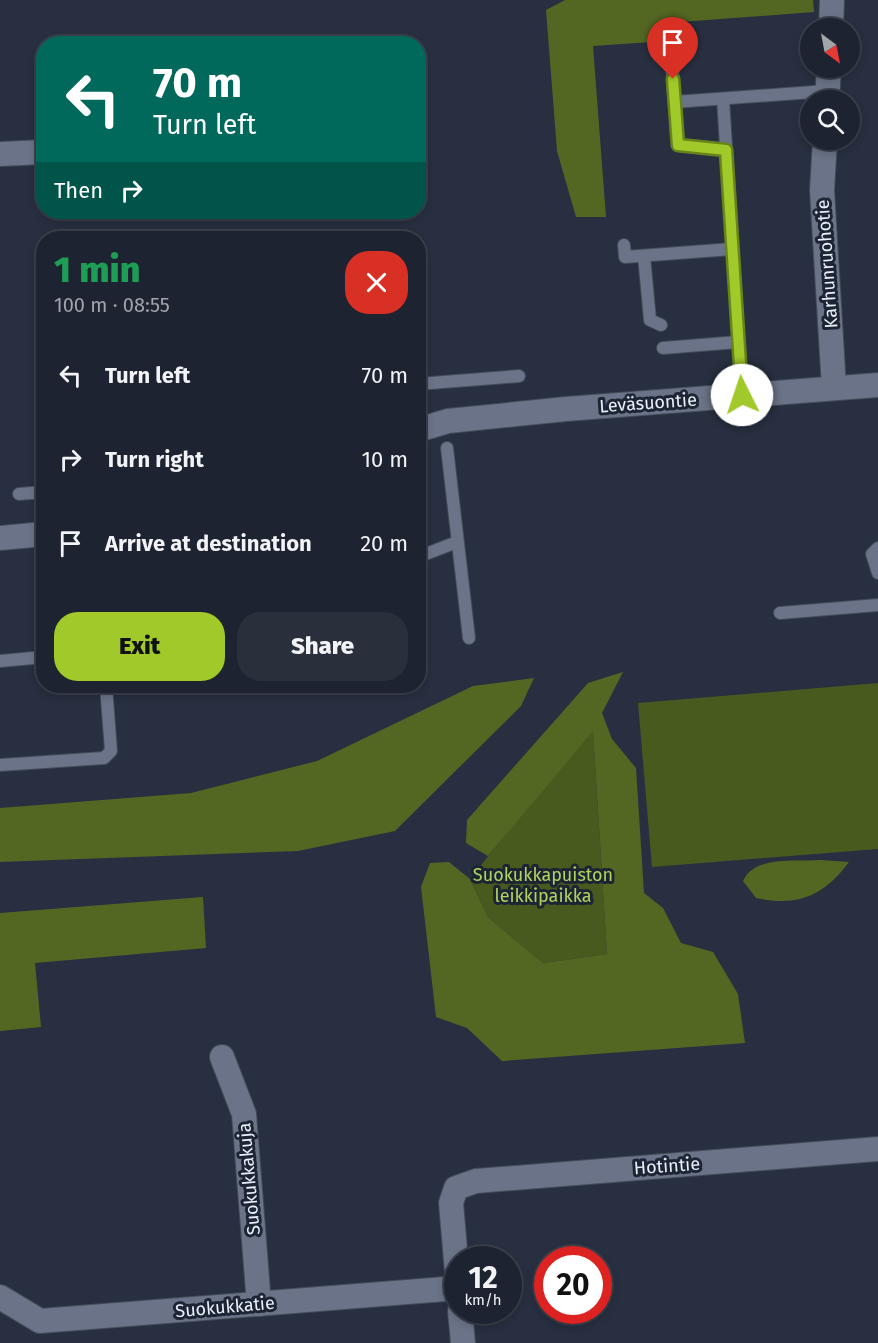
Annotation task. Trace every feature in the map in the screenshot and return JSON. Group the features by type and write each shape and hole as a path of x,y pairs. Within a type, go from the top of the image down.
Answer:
{"street":[{"path":"831,18 832,0"},
{"name":"Karhunruohotie","path":"824,150 822,190 834,388"},
{"path":"0,154 36,152"},
{"name":"Leväsuontie","path":"426,428 448,422 566,409 878,385"},
{"path":"0,538 36,535"},
{"name":"Suokukkakuja","path":"222,1057 244,1114 259,1304"},
{"name":"Hotintie","path":"455,1246 451,1203 456,1188 477,1181 878,1149"},
{"name":"Suokukkatie","path":"0,1297 40,1322 444,1287"},
{"path":"461,1324 463,1343"}],"lane":[{"path":"671,55 678,145 726,150"},
{"path":"675,102 723,99 828,86"},
{"path":"723,99 742,395"},
{"path":"624,245 625,257 732,249"},
{"path":"644,256 650,320 661,325"},
{"path":"663,348 738,342"},
{"path":"426,383 519,376"},
{"path":"447,448 469,638"},
{"path":"19,494 36,493"},
{"path":"426,554 457,542"},
{"path":"878,548 872,554 878,573"},
{"path":"780,613 878,605"},
{"path":"0,661 36,658"},
{"path":"0,765 104,758 111,751 106,693"}],"green space":[{"path":"565,0 813,0 814,12 680,22 681,40 593,46 606,217 576,217 557,151 546,10"},
{"path":"623,672 602,713 612,739 636,768 644,893 663,908 681,943 713,952 738,994 745,1043 502,1061 467,1028 436,1017 421,887 430,863 449,862 470,879 488,917 543,963 607,954 593,731 488,856 466,843 467,820 588,683"},
{"path":"534,678 521,706 395,831 298,851 0,862 0,808 191,793 317,761 473,686"},
{"path":"878,683 878,849 652,867 638,703"},
{"name":"Suokukkapuiston leikkipaikka","path":"593,731 607,954 543,963 488,917 470,879 532,801"},
{"path":"821,860 849,862 830,883 819,891 797,900 756,898 743,881 749,873 766,863"},
{"path":"203,897 206,948 35,963 41,1027 0,1031 0,913"}],"route":[{"path":"673,79 678,145 726,150 742,395"}]}
